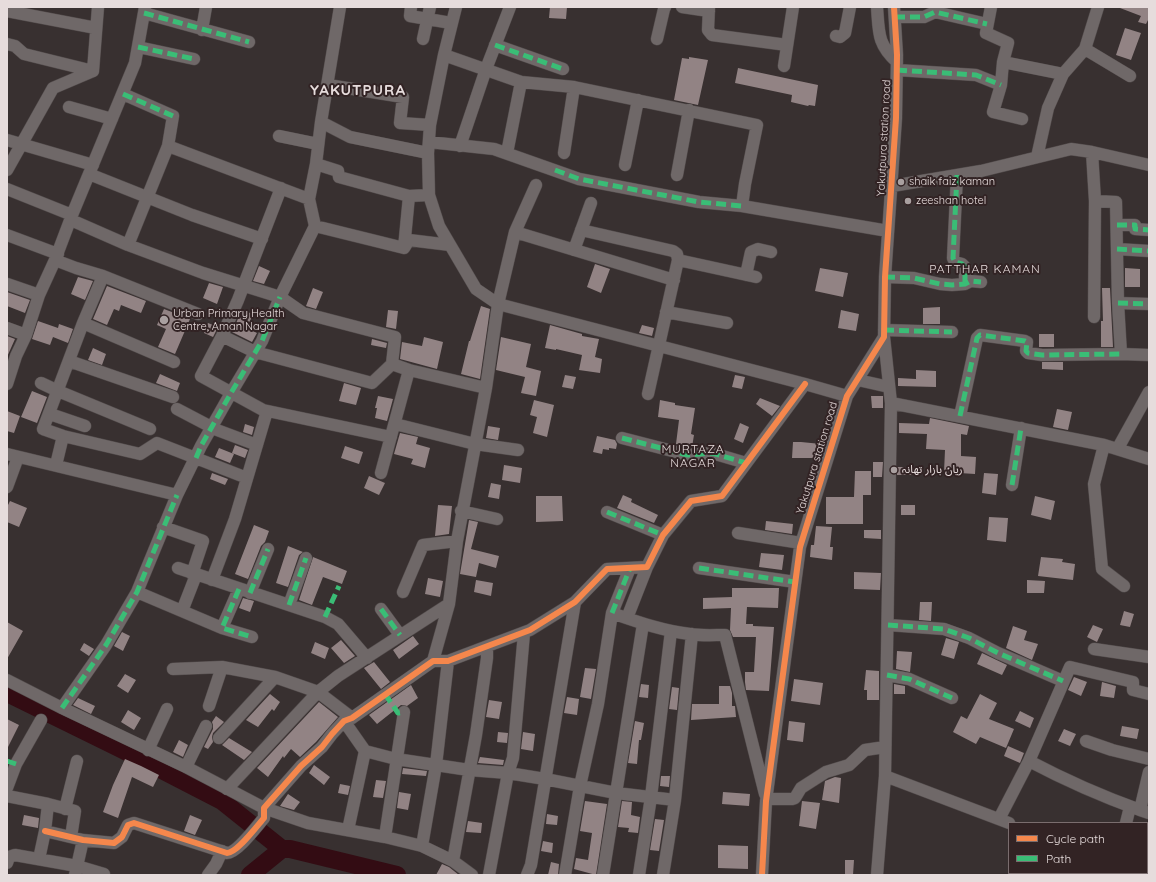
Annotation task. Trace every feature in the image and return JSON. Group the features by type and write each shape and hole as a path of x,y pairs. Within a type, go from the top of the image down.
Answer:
{"street":[{"path":"93,71 98,7"},
{"path":"202,30 206,7"},
{"path":"62,708 106,644 137,592 177,495 211,427 262,341 280,297 315,226 309,199 316,164 321,122 340,7"},
{"path":"411,7 410,16 429,13 451,23"},
{"path":"456,7 451,23 430,125 430,194 438,226 476,289 498,304 847,396"},
{"path":"460,146 486,69 510,7"},
{"path":"657,39 664,9 666,7"},
{"path":"682,7 709,9 708,30 712,35 787,45"},
{"path":"784,66 793,7"},
{"path":"836,36 840,37 845,33 850,7"},
{"path":"877,7 881,42 897,66 976,75 1000,85"},
{"path":"991,7 986,33 1008,43 993,112 1022,119"},
{"path":"1037,157 1048,108 1063,74 1085,49 1098,7"},
{"path":"7,384 12,355 26,335 39,295 135,63 145,10 202,30 249,42"},
{"path":"7,11 96,28"},
{"path":"894,12 924,17 935,12 987,24"},
{"name":"Yakutpura station road","path":"762,875 767,800 801,543 847,396 858,380 884,334 885,277 892,186 897,66 894,12"},
{"path":"423,39 429,13"},
{"path":"7,44 15,46 24,54 93,71"},
{"path":"495,45 563,69"},
{"path":"138,47 194,59"},
{"path":"1085,49 1130,76"},
{"path":"444,55 521,82 574,87 757,125 742,206"},
{"path":"1003,62 1063,74"},
{"path":"7,170 53,88 93,71"},
{"path":"507,153 521,82"},
{"path":"328,85 403,97 400,123 430,125"},
{"path":"564,153 574,87"},
{"path":"122,94 174,116 168,146 128,245"},
{"path":"625,164 638,100"},
{"path":"69,107 112,119"},
{"path":"677,175 689,110"},
{"path":"321,122 350,137 429,148 460,146 494,149 579,179 699,202 742,206 888,231"},
{"path":"279,136 318,144"},
{"path":"7,140 21,143 91,170 146,198 262,239"},
{"path":"168,146 309,199"},
{"path":"892,186 981,171 1071,149 1092,152 1149,165"},
{"path":"1092,152 1095,201 1094,317"},
{"path":"316,164 338,171 340,177 409,196 430,194"},
{"path":"957,175 953,258 955,262 962,264 965,267 965,284"},
{"path":"433,661 449,604 457,541 486,388 498,304 515,232 536,185"},
{"path":"281,188 244,286 222,336 201,376 267,411 391,437"},
{"path":"7,189 72,217 128,245 244,286 280,297 303,313 395,337 392,364 372,383 255,352 222,336"},
{"path":"404,248 409,196"},
{"path":"1095,201 1116,202 1118,304 1121,354"},
{"path":"574,250 591,203"},
{"path":"1117,225 1135,225 1135,229 1149,230"},
{"path":"315,226 404,248"},
{"path":"581,230 673,251 677,254 678,260 674,280 648,394"},
{"path":"515,232 674,280"},
{"path":"7,235 56,257 76,268 103,276 198,314"},
{"path":"404,248 409,240 450,245"},
{"path":"1117,249 1149,251"},
{"path":"678,260 751,276 751,252 754,250 771,252"},
{"path":"103,276 43,429 63,436 140,454 157,443 247,478"},
{"path":"885,277 914,278 946,285 965,284 970,281 981,282"},
{"path":"7,284 39,295"},
{"path":"1118,304 1149,304"},
{"path":"666,312 727,323"},
{"path":"83,324 174,362"},
{"path":"7,328 26,335"},
{"path":"877,875 885,776 891,402 884,334 952,332"},
{"path":"960,416 977,338 980,334 1025,341 1026,352 1030,354 1149,355"},
{"path":"69,361 175,403 211,427 257,445"},
{"path":"392,364 410,370 486,388"},
{"path":"382,473 410,370"},
{"path":"858,380 889,387"},
{"path":"41,383 150,429"},
{"path":"627,618 647,567 663,535 691,501 722,496 805,384"},
{"path":"1118,448 1147,400"},
{"path":"891,402 1118,448 1149,458"},
{"path":"212,580 235,519 267,411"},
{"path":"50,414 85,426"},
{"path":"395,424 475,444 518,450"},
{"path":"1012,485 1021,428"},
{"path":"56,465 63,436"},
{"path":"622,438 688,455 712,453 746,462"},
{"path":"1104,445 1094,484 1102,569 1124,586"},
{"path":"7,487 13,456 177,495"},
{"path":"462,511 497,519"},
{"path":"607,512 663,535"},
{"path":"164,527 203,541 182,611"},
{"path":"738,532 801,543"},
{"path":"403,592 423,545 457,541"},
{"path":"222,628 245,591 268,549"},
{"path":"289,605 306,558"},
{"path":"45,831 83,840 114,843 122,837 128,825 134,823 222,851 229,853 232,852 248,837 264,813 302,766 348,719 433,661 448,661 530,630 575,602 607,569 647,567"},
{"path":"178,568 325,617 338,624 366,658"},
{"path":"565,875 580,786 598,704 612,613 630,568"},
{"path":"699,568 795,582"},
{"path":"137,592 222,628 252,637"},
{"path":"527,875 531,865 575,602"},
{"path":"227,789 318,692 338,676 449,604"},
{"path":"381,609 400,636"},
{"path":"612,613 643,624 671,631 692,634 725,635 767,800 795,798 801,788 826,772 849,765 865,750 885,747"},
{"path":"604,875 643,624"},
{"path":"888,624 944,629 969,638 998,653 1064,681"},
{"path":"639,875 651,797 671,631"},
{"path":"489,875 508,773 513,758 524,633"},
{"path":"663,875 675,800 692,634"},
{"path":"453,861 487,658 487,647"},
{"path":"1094,649 1149,657"},
{"path":"422,846 436,765 448,661"},
{"path":"173,669 222,667 275,677 318,692 348,719 365,751 348,830"},
{"path":"208,706 222,667"},
{"path":"885,776 1004,821 1070,667 1133,682 1133,690 1149,694"},
{"path":"886,675 909,679 952,698"},
{"path":"219,738 275,677"},
{"path":"7,680 148,750 186,767 227,789 264,813 308,823 385,836 422,846 453,861 472,875"},
{"path":"148,750 167,709"},
{"path":"385,836 404,712"},
{"path":"7,788 12,763 41,720"},
{"path":"186,767 206,726"},
{"path":"1086,741 1112,750 1149,759"},
{"path":"365,751 396,759 469,770 545,778 616,793 675,800"},
{"path":"65,809 77,761"},
{"path":"1029,761 1104,797 1140,810"},
{"path":"1127,822 1140,810 1149,772"},
{"path":"7,796 48,804 75,812 71,837"},
{"path":"39,859 45,831 48,804"},
{"path":"76,871 83,840"},
{"path":"208,875 216,864 222,851"},
{"path":"7,863 9,857 12,855 39,859 76,871 104,874"}],"building":[{"path":"550,7 567,7 566,19 549,18"},
{"path":"1120,7 1149,7 1149,18 1146,24 1138,22 1141,16"},
{"path":"1125,28 1141,33 1131,60 1116,55"},
{"path":"689,57 708,60 698,105 674,100 682,58 689,59"},
{"path":"738,68 818,85 815,106 791,102 792,95 735,83"},
{"path":"595,264 610,269 601,293 587,287"},
{"path":"259,266 270,271 264,284 253,281"},
{"path":"820,268 848,273 843,297 815,291"},
{"path":"1125,268 1140,269 1140,287 1125,287"},
{"path":"78,277 93,281 85,300 71,294"},
{"path":"209,283 223,287 217,304 203,298"},
{"path":"107,286 146,301 141,313 121,305 119,311 114,309 107,325 93,319"},
{"path":"313,288 323,292 316,309 306,306"},
{"path":"1102,288 1110,288 1113,347 1101,347 1101,321 1103,321"},
{"path":"7,292 30,300 25,313 7,306"},
{"path":"481,306 490,309 480,379 461,374 469,341"},
{"path":"940,307 940,324 923,324 923,308"},
{"path":"164,309 190,319 175,354 158,347 166,329 157,325"},
{"path":"242,310 253,314 247,328 257,333 252,342 232,332"},
{"path":"388,310 398,311 396,329 386,327"},
{"path":"841,310 859,314 856,331 838,328"},
{"path":"38,321 58,328 59,324 73,329 68,343 53,337 50,345 32,339"},
{"path":"208,323 218,327 213,337 204,333"},
{"path":"550,325 582,334 582,336 599,339 595,357 602,359 600,373 579,370 582,355 545,348"},
{"path":"642,325 654,328 652,336 639,333"},
{"path":"1039,334 1054,334 1054,347 1039,347"},
{"path":"7,336 15,339 7,357"},
{"path":"424,337 443,342 437,369 400,359 402,342 422,346"},
{"path":"501,337 531,344 526,367 541,371 536,396 521,393 525,377 496,370"},
{"path":"372,339 387,343 386,348 371,345"},
{"path":"93,348 106,354 102,365 88,360"},
{"path":"1042,362 1063,362 1063,370 1042,369"},
{"path":"916,370 936,371 936,387 898,386 898,378 916,379"},
{"path":"160,374 180,383 177,391 156,383"},
{"path":"565,375 576,377 573,389 562,387"},
{"path":"735,375 745,377 742,389 732,387"},
{"path":"344,383 361,388 356,405 339,401"},
{"path":"32,391 47,397 37,423 21,417"},
{"path":"378,396 393,399 387,421 375,418 377,408 375,408"},
{"path":"871,396 883,396 883,408 872,408"},
{"path":"760,398 780,406 772,416 756,404"},
{"path":"534,400 554,405 547,437 533,433 537,417 530,415"},
{"path":"660,400 675,403 675,405 695,408 691,434 694,435 692,447 676,444 679,420 658,417"},
{"path":"1057,409 1072,412 1068,430 1053,427"},
{"path":"7,411 20,416 14,433 7,431"},
{"path":"930,418 969,426 967,435 961,434 961,456 976,457 975,474 944,472 945,450 926,449 927,434 899,433 899,423 929,424"},
{"path":"740,423 749,427 743,443 734,439"},
{"path":"245,424 254,427 252,435 243,432"},
{"path":"488,426 500,428 498,440 486,438"},
{"path":"400,433 418,437 416,444 430,448 425,468 411,464 413,459 394,454"},
{"path":"597,436 615,440 617,444 616,449 603,449 602,454 593,452"},
{"path":"793,442 821,444 814,458 792,458"},
{"path":"235,445 248,450 245,458 232,453"},
{"path":"345,446 363,452 359,464 341,458"},
{"path":"219,448 234,454 230,463 215,457"},
{"path":"873,462 883,462 882,477 873,477"},
{"path":"504,465 522,468 520,483 502,480"},
{"path":"897,467 916,467 916,475 897,475"},
{"path":"855,471 871,471 871,495 863,495 863,524 826,524 826,497 854,497"},
{"path":"212,473 228,479 225,485 210,479"},
{"path":"984,473 998,474 996,495 982,493"},
{"path":"369,476 385,483 379,495 364,488"},
{"path":"491,483 501,485 499,499 488,497"},
{"path":"623,495 632,499 631,502 658,515 654,523 617,508"},
{"path":"536,496 562,496 563,521 536,522"},
{"path":"1035,496 1055,501 1051,520 1031,515"},
{"path":"10,501 27,508 19,527 7,522 7,507"},
{"path":"438,505 452,506 449,534 435,536"},
{"path":"901,505 915,505 915,515 901,515"},
{"path":"989,517 1008,518 1006,542 987,540"},
{"path":"469,520 478,522 471,549 499,556 496,568 479,563 476,577 460,574"},
{"path":"766,521 793,524 792,534 765,530"},
{"path":"254,525 269,531 265,542 261,546 248,579 235,574"},
{"path":"816,526 832,527 830,547 833,547 832,560 810,557 811,545 814,545"},
{"path":"864,530 881,530 881,539 864,538"},
{"path":"288,546 303,552 299,555 288,587 276,583"},
{"path":"761,553 784,555 782,570 759,567"},
{"path":"313,557 347,571 342,584 323,577 312,605 299,600"},
{"path":"1041,557 1063,559 1062,562 1075,564 1073,580 1038,576"},
{"path":"854,572 881,573 880,590 854,589"},
{"path":"428,578 443,581 440,597 425,594"},
{"path":"476,580 493,583 491,596 474,592"},
{"path":"1027,580 1045,581 1044,593 1027,593"},
{"path":"732,588 779,588 778,608 747,607 746,624 753,624 753,626 774,627 769,691 746,690 745,672 754,672 756,637 733,637 730,630 731,608 703,609 703,598 732,597"},
{"path":"243,598 254,601 250,612 239,608"},
{"path":"920,602 932,602 931,621 919,620"},
{"path":"1124,611 1134,614 1130,627 1120,625"},
{"path":"7,622 23,631 7,659"},
{"path":"1093,625 1103,629 1097,642 1087,637"},
{"path":"1013,626 1027,631 1024,640 1038,644 1032,660 1006,648"},
{"path":"122,632 130,636 123,651 114,646"},
{"path":"413,636 419,644 399,659 393,650"},
{"path":"946,638 959,642 954,659 941,655"},
{"path":"341,640 355,656 344,663 331,648"},
{"path":"315,642 329,648 325,659 311,653"},
{"path":"84,643 94,649 89,656 80,650"},
{"path":"897,651 912,652 910,672 896,669"},
{"path":"982,653 1007,665 1002,675 977,664"},
{"path":"374,662 390,682 381,689 364,668"},
{"path":"585,668 596,669 591,699 580,697"},
{"path":"866,670 879,671 879,700 867,700 867,690 864,690"},
{"path":"125,674 136,680 128,693 117,686"},
{"path":"1074,677 1087,682 1081,696 1068,690"},
{"path":"794,679 823,683 820,705 791,701"},
{"path":"1102,682 1116,686 1114,698 1100,696"},
{"path":"641,684 649,685 648,698 639,697"},
{"path":"894,684 905,686 905,694 894,694"},
{"path":"411,685 418,698 407,706 401,705 377,724 369,715"},
{"path":"719,686 730,686 732,693 732,706 735,706 736,717 691,720 692,704 719,704"},
{"path":"672,687 679,688 677,710 669,709"},
{"path":"270,694 280,702 274,711 272,709 258,727 246,720"},
{"path":"980,694 997,703 989,719 1014,729 1006,748 980,737 976,744 953,732 961,716 967,719"},
{"path":"567,697 579,699 577,715 564,713"},
{"path":"78,698 95,706 91,714 73,705"},
{"path":"489,700 502,702 499,719 486,717"},
{"path":"319,702 338,717 316,742 300,757 291,749 284,758 283,756 268,777 257,768"},
{"path":"128,710 141,718 134,730 121,722"},
{"path":"1020,711 1034,718 1030,728 1015,721"},
{"path":"216,716 224,722 213,733 213,742 208,749 204,747 213,729 212,722"},
{"path":"7,719 19,725 7,749"},
{"path":"635,721 644,723 641,740 639,740 637,764 628,763"},
{"path":"789,721 805,723 803,742 787,740"},
{"path":"1122,726 1139,729 1137,739 1120,736"},
{"path":"1064,729 1076,734 1070,746 1058,741"},
{"path":"498,732 508,733 507,743 497,742"},
{"path":"523,732 535,734 533,751 521,749"},
{"path":"229,738 252,752 244,760 222,745"},
{"path":"179,740 188,745 183,757 173,752"},
{"path":"1008,746 1024,753 1020,763 1004,756"},
{"path":"480,757 504,760 503,765 478,763"},
{"path":"125,759 159,775 153,787 132,777 118,818 103,812"},
{"path":"314,765 330,777 324,785 309,773"},
{"path":"403,768 427,771 426,776 402,774"},
{"path":"661,776 670,776 669,787 660,786"},
{"path":"835,777 841,778 839,803 822,800 825,781"},
{"path":"376,780 386,781 383,798 373,797"},
{"path":"340,784 350,786 348,795 338,793"},
{"path":"399,792 411,794 408,810 397,808"},
{"path":"723,792 750,794 749,806 722,804"},
{"path":"288,794 300,802 294,810 280,806"},
{"path":"585,801 607,804 596,875 574,869 576,858 588,860 592,833 580,831"},
{"path":"622,801 632,802 631,815 640,817 638,833 628,832 629,828 618,827"},
{"path":"802,801 820,803 816,829 799,826"},
{"path":"547,814 558,816 557,825 546,824"},
{"path":"24,815 39,818 38,828 22,825"},
{"path":"190,815 202,820 195,835 184,831"},
{"path":"655,819 664,820 659,851 650,850"},
{"path":"468,821 482,823 481,833 466,832"},
{"path":"543,841 553,843 552,853 541,851"},
{"path":"718,845 748,846 748,869 718,868"},
{"path":"845,860 854,860 853,875 845,874"},
{"path":"551,862 559,864 558,875 548,875"},
{"path":"442,864 449,867 459,875 436,875"}],"waterway":[{"path":"7,693 222,801 282,849 290,849 397,875"},
{"path":"250,875 282,849"}],"marked path":[{"path":"895,17 924,17 935,12 987,24"},
{"path":"144,13 249,42"},
{"path":"495,45 563,69"},
{"path":"138,47 194,59"},
{"path":"897,70 976,75 1001,85"},
{"path":"123,94 173,116"},
{"path":"555,170 579,179 699,202 742,206"},
{"path":"957,175 953,258 955,262 962,264 965,267 965,284"},
{"path":"1117,225 1135,225 1135,229 1149,230"},
{"path":"1117,249 1149,251"},
{"path":"885,277 914,278 952,285 965,284 971,281 981,282"},
{"path":"196,458 201,446 262,341 280,297"},
{"path":"1118,303 1149,304"},
{"path":"884,330 952,332"},
{"path":"960,416 977,338 980,335 1025,341 1027,342 1026,351 1028,353 1042,355 1121,354"},
{"path":"1012,485 1021,428"},
{"path":"622,438 688,455 712,453 746,463"},
{"path":"62,708 106,645 137,592 177,495"},
{"path":"607,512 663,535"},
{"path":"250,593 268,549"},
{"path":"289,605 306,558"},
{"path":"612,613 630,568"},
{"path":"699,568 795,582"},
{"path":"325,617 339,586"},
{"path":"239,589 222,628 252,637"},
{"path":"381,609 400,635"},
{"path":"888,625 944,629 969,638 998,653 1063,681"},
{"path":"887,675 909,679 952,698"},
{"path":"385,694 398,713 404,712"},
{"path":"7,761 16,764"}],"cycle path":[{"path":"762,875 766,801 800,547 847,396 884,337 885,277 896,118 897,55 894,7"},
{"path":"45,831 83,840 114,843 122,837 128,825 134,823 227,853 231,852 252,833 264,818 264,808 301,766 322,747 344,721 352,718 433,661 448,661 530,630 575,602 607,569 647,567 663,535 691,501 722,496 805,384"}],"place":[{"name":"shaik faiz kaman","path":"901,182"},
{"name":"zeeshan hotel","path":"908,201"},
{"name":"Urban Primary Health Centre, Aman Nagar","path":"164,320"},
{"name":"ریان بازار تھانہ","path":"894,470"}],"district":[{"name":"YAKUTPURA","path":"358,90"},
{"name":"PATTHAR KAMAN","path":"985,269"},
{"name":"MURTAZA NAGAR","path":"693,456"}]}
